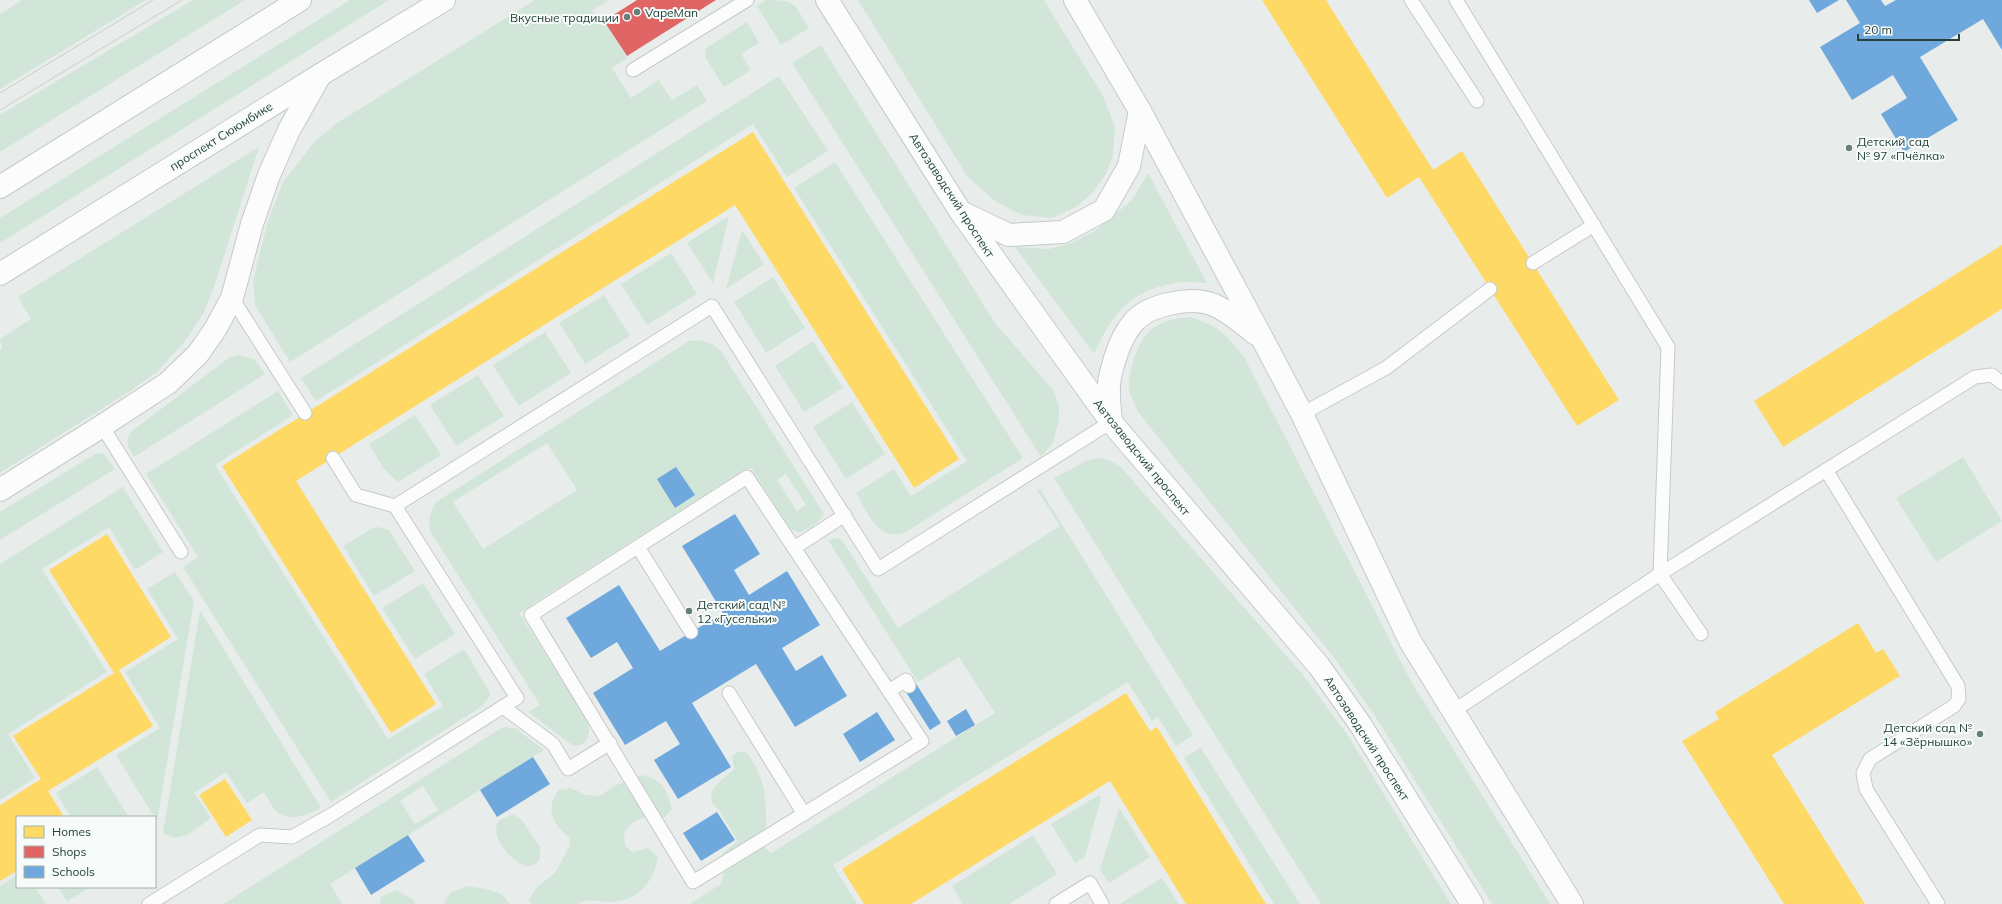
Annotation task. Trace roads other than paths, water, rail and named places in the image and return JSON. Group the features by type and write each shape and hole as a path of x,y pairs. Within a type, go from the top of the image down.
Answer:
{"street":[{"path":"0,187 300,0"},
{"name":"проспект Сююмбике","path":"0,274 320,74 444,0"},
{"name":"Автозаводский проспект","path":"827,0 960,211 1110,422 1319,666 1360,724 1472,904"},
{"path":"1074,0 1140,111 1302,414 1410,642 1572,904"},
{"path":"0,490 168,383 198,354 216,328 232,298 252,224 269,175 289,130 320,74"},
{"path":"960,211 1009,235 1063,232 1104,210 1129,166 1140,111"},
{"path":"1110,422 1110,378 1118,349 1133,323 1156,307 1184,301 1213,304 1238,320 1263,340"}],"lane":[{"path":"633,70 747,0"},
{"path":"1411,0 1477,101"},
{"path":"1456,0 1668,347 1660,574 1701,634"},
{"path":"1533,263 1594,225"},
{"path":"1302,414 1386,368 1490,289"},
{"path":"232,298 305,414"},
{"path":"395,506 712,306 878,568 1110,422"},
{"path":"1452,712 1660,574 1975,377 1992,375 2002,383"},
{"path":"102,426 180,552"},
{"path":"149,904 260,835 292,837 325,819 517,698 395,506 356,495 333,458"},
{"path":"1826,470 1958,686 1959,699 1954,706 1870,759 1863,773 1866,789 1938,904"},
{"path":"747,477 922,741 693,882 531,615 638,547 747,477"},
{"path":"794,548 845,515"},
{"path":"638,547 691,632"},
{"path":"889,691 906,680 909,686"},
{"path":"729,693 804,814"},
{"path":"503,707 553,744 568,769 610,743"},
{"path":"1056,904 1090,883 1102,904"}],"tram line":[{"path":"0,93 153,0"},
{"path":"0,110 182,0"}],"place":[{"name":"VapeMan","path":"637,12"},
{"name":"Вкусные традиции","path":"627,17"},
{"name":"Детский сад № 97 «Пчёлка»","path":"1849,148"},
{"name":"Детский сад № 12 «Гусельки»","path":"689,611"},
{"name":"Детский сад № 14 «Зёрнышко»","path":"1980,734"}]}
